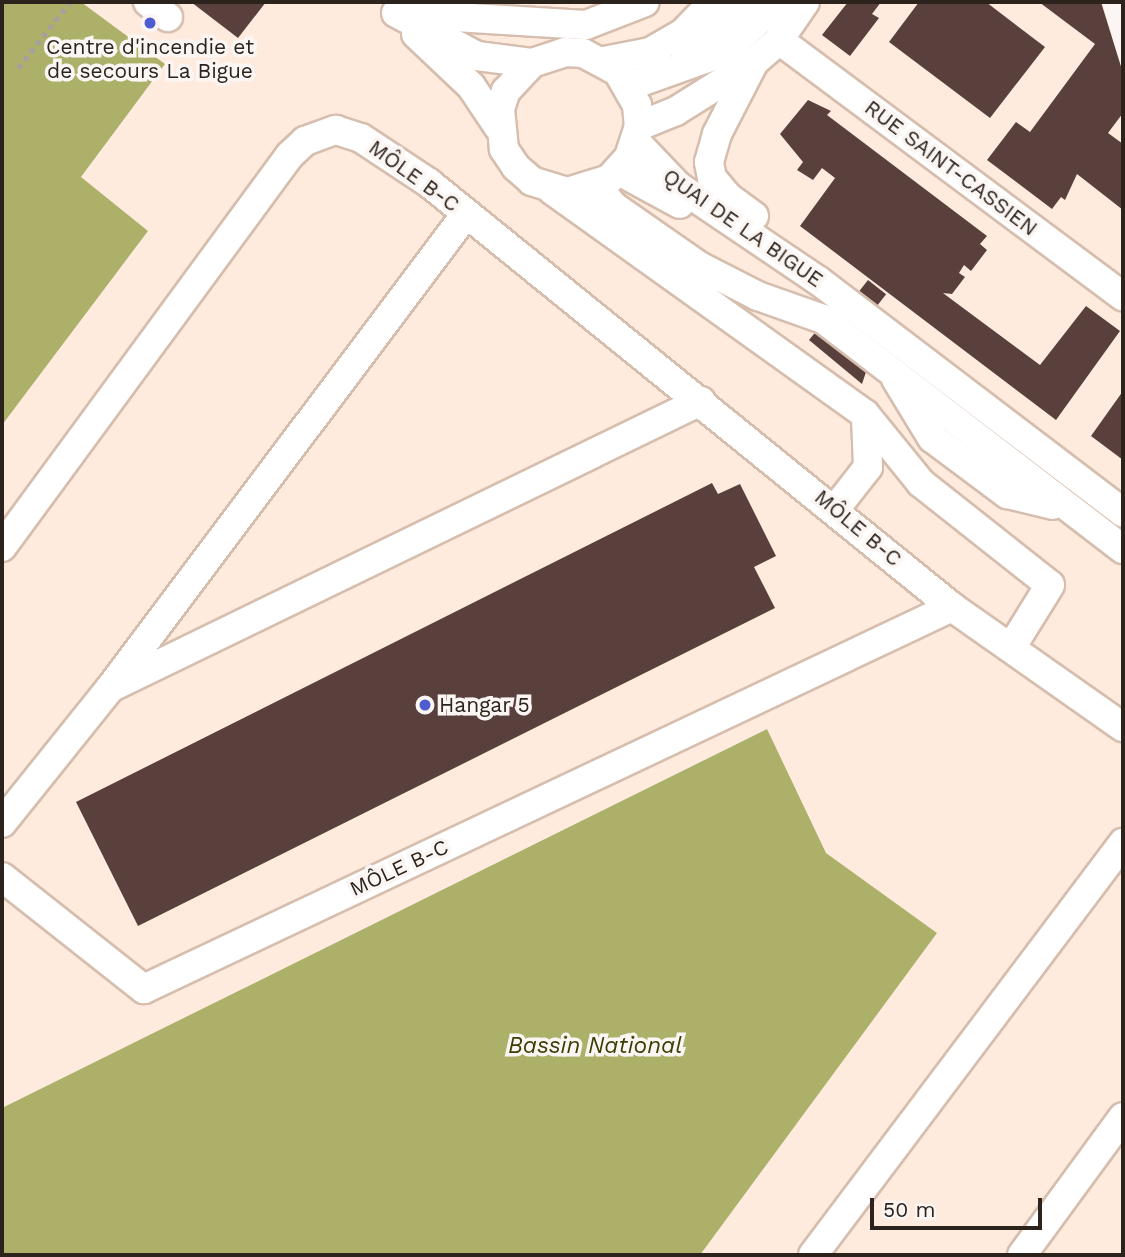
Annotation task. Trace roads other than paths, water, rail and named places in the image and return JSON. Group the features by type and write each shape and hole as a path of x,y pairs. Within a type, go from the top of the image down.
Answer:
{"lane":[{"path":"388,8 586,25 645,2"},
{"path":"650,52 683,33 713,2"},
{"path":"673,73 747,2"},
{"path":"629,86 673,73 724,52 779,2"},
{"path":"805,2 779,40 754,62 637,134 608,178 613,206 699,266 758,296 823,318 1123,550"},
{"path":"388,8 477,56 531,63 556,54 593,57 650,52 705,43"},
{"path":"388,8 471,86 499,128 516,167 865,414 921,483 1051,585 1011,648"},
{"path":"586,25 593,57 629,86 637,134"},
{"name":"RUE SAINT-CASSIEN","path":"779,40 1123,296"},
{"path":"754,62 716,134 709,163 712,178 728,197 802,252 819,281"},
{"path":"499,128 506,91 531,63"},
{"name":"MÔLE B-C","path":"2,547 305,141 336,130 361,138 466,214 836,508 952,607 145,989 2,877"},
{"name":"QUAI DE LA BIGUE","path":"637,134 678,186 819,281 1123,513"},
{"path":"552,190 608,178"},
{"name":"QUAI DE LA BIGUE","path":"608,178 854,309"},
{"path":"2,823 110,688 466,214"},
{"path":"887,365 942,426 1054,506 1123,550"},
{"path":"110,688 701,401"},
{"path":"836,508 868,467 865,414"},
{"path":"952,607 1123,727"},
{"path":"813,1255 1123,843"},
{"path":"1021,1255 1123,1117"}],"water":[{"path":"2,2 81,2 165,64 81,177 148,231 2,425"},
{"name":"Bassin National","path":"767,729 826,853 937,933 700,1255 2,1255 2,1108"}],"place":[{"name":"Centre d'incendie et de secours La Bigue","path":"150,23"},
{"name":"Hangar 5","path":"425,705"}]}
